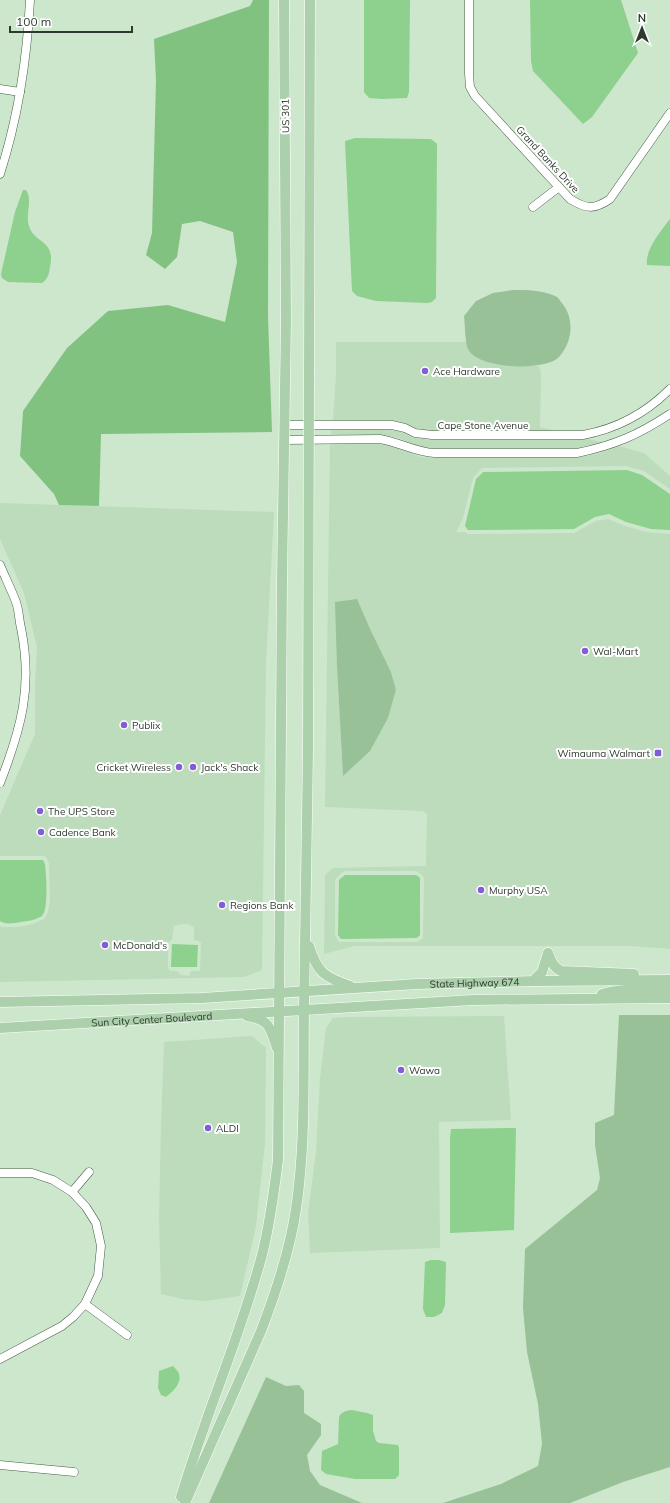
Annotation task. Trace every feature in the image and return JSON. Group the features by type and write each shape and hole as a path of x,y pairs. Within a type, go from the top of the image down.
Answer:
{"main road":[{"name":"US 301","path":"180,1503 188,1473 262,1256 274,1196 278,1160 285,425 286,231 284,0"},
{"path":"185,1503 261,1331 278,1284 292,1233 303,1142 308,796 310,0"},
{"path":"306,937 314,962 320,971 332,980 356,988"},
{"path":"533,981 542,972 548,953 556,969 561,971 641,974 666,980"},
{"name":"State Highway 674","path":"280,993 417,984 666,980"},
{"path":"586,998 610,991 670,989"},
{"name":"Sun City Center Boulevard","path":"0,1002 202,998 280,993"},
{"name":"State Highway 674","path":"304,1009 473,1000 670,998"},
{"name":"Sun City Center Boulevard","path":"0,1028 304,1009"},
{"path":"237,1014 258,1018 266,1022 270,1028 280,1058"}],"street":[{"path":"0,174 7,153 20,92 29,22 30,0"},
{"name":"Grand Banks Drive","path":"469,0 470,87 475,96 570,199 580,205 590,207 600,206 610,199 670,114"},
{"path":"0,89 20,92"},
{"path":"533,207 559,187"},
{"name":"Cape Stone Avenue","path":"285,425 392,425 405,428 415,433 432,436 583,435 625,422 647,410 670,389"},
{"path":"284,440 380,439 394,442 422,452 577,453 599,448 625,439 646,430 670,414"},
{"path":"0,565 16,603 24,642 26,674 23,712 14,747 0,783"},
{"path":"72,1192 89,1172"},
{"path":"0,1173 32,1173 52,1180 72,1192 86,1207 96,1223 100,1246 98,1276 85,1304 62,1326 0,1359"},
{"path":"85,1304 127,1335"},
{"path":"0,1466 74,1472"}],"shaded area":[{"path":"253,0 269,0 268,316 272,432 101,434 99,506 59,505 54,494 20,456 23,411 67,348 108,311 168,305 225,322 237,262 233,232 200,221 182,224 177,257 165,269 146,255 152,233 156,80 154,39 250,6"},
{"path":"364,0 410,0 409,92 407,98 369,98 364,92"},
{"path":"530,0 621,0 638,53 592,117 583,124 533,71 531,61"},
{"path":"355,138 431,139 437,144 436,298 432,302 376,301 357,296 352,291 345,141"},
{"path":"23,190 26,190 29,198 29,226 35,236 47,246 50,251 51,258 49,272 47,278 42,283 8,282 2,278 1,274 15,212"},
{"path":"670,219 670,266 647,265 648,253 651,247"},
{"path":"513,290 534,291 556,296 566,308 570,322 569,337 564,351 559,357 551,362 540,365 526,366 497,364 484,361 474,356 468,349 464,316 476,301 493,293"},
{"path":"336,342 467,342 468,350 495,364 539,366 541,374 540,427 556,431 432,431 416,428 392,420 333,420 336,374"},
{"path":"378,429 404,433 414,438 432,440 588,439 602,442 577,448 422,448 396,437 381,435 331,435 331,430"},
{"path":"330,444 380,444 393,446 420,457 434,458 577,458 600,453 619,446 644,453 670,476 670,489 644,471 626,466 482,468 473,478 463,518 456,532 465,532 468,534 574,533 596,521 608,519 646,532 670,534 670,949 632,946 354,946 324,954 325,875 333,868 426,866 427,814 423,811 325,807","holes":["357,599 391,672 396,690 388,718 370,750 343,776 337,666","344,871 416,871 422,875 424,878 423,938 417,942 339,942 335,935 335,880"]},
{"path":"627,470 642,475 670,494 670,530 651,529 626,522 609,514 595,517 574,529 468,530 465,526 476,479 483,472"},
{"path":"0,503 274,512 266,663 262,970 244,977 0,982 0,926 18,927 33,924 44,919 48,912 50,900 49,863 46,857 0,856 0,815 35,734 37,647 24,593 0,539","holes":["188,924 194,927 194,940 201,943 200,970 191,971 189,976 181,975 177,971 170,971 168,968 168,944 172,940 174,926"]},
{"path":"357,599 391,672 396,690 388,718 370,751 343,776 335,602"},
{"path":"0,860 43,860 46,875 46,906 42,916 32,920 13,923 5,923 0,921"},
{"path":"345,875 416,875 420,878 420,935 417,938 341,939 338,935 339,880"},
{"path":"172,944 198,945 197,967 171,967"},
{"path":"619,1015 670,1015 670,1467 623,1482 570,1503 443,1503 501,1484 538,1466 542,1444 538,1404 527,1352 523,1308 525,1249 597,1190 600,1178 595,1145 595,1123 614,1115"},
{"path":"504,1016 511,1120 439,1122 440,1248 310,1253 308,1213 316,1152 320,1078 326,1028 333,1018"},
{"path":"252,1036 266,1048 265,1143 256,1226 240,1296 205,1301 182,1299 161,1294 159,1218 164,1042"},
{"path":"516,1128 514,1230 450,1233 451,1129"},
{"path":"431,1260 446,1262 445,1305 442,1313 434,1317 426,1317 423,1309 425,1262"},
{"path":"173,1366 180,1378 176,1387 166,1397 161,1395 158,1388 159,1371"},
{"path":"266,1377 286,1386 299,1385 304,1391 304,1413 321,1424 321,1435 307,1455 310,1471 320,1485 362,1503 209,1503"},
{"path":"352,1410 373,1415 373,1431 376,1441 379,1443 398,1445 399,1475 395,1479 355,1479 326,1474 321,1470 322,1451 338,1444 340,1415 343,1412"}],"place":[{"name":"Ace Hardware","path":"425,371"},
{"name":"Wal-Mart","path":"585,651"},
{"name":"Publix","path":"124,725"},
{"name":"Wimauma Walmart","path":"658,753"},
{"name":"Cricket Wireless","path":"179,767"},
{"name":"Jack's Shack","path":"193,767"},
{"name":"The UPS Store","path":"40,811"},
{"name":"Cadence Bank","path":"41,832"},
{"name":"Murphy USA","path":"481,890"},
{"name":"Regions Bank","path":"222,905"},
{"name":"McDonald's","path":"105,945"},
{"name":"Wawa","path":"401,1070"},
{"name":"ALDI","path":"208,1128"}]}
